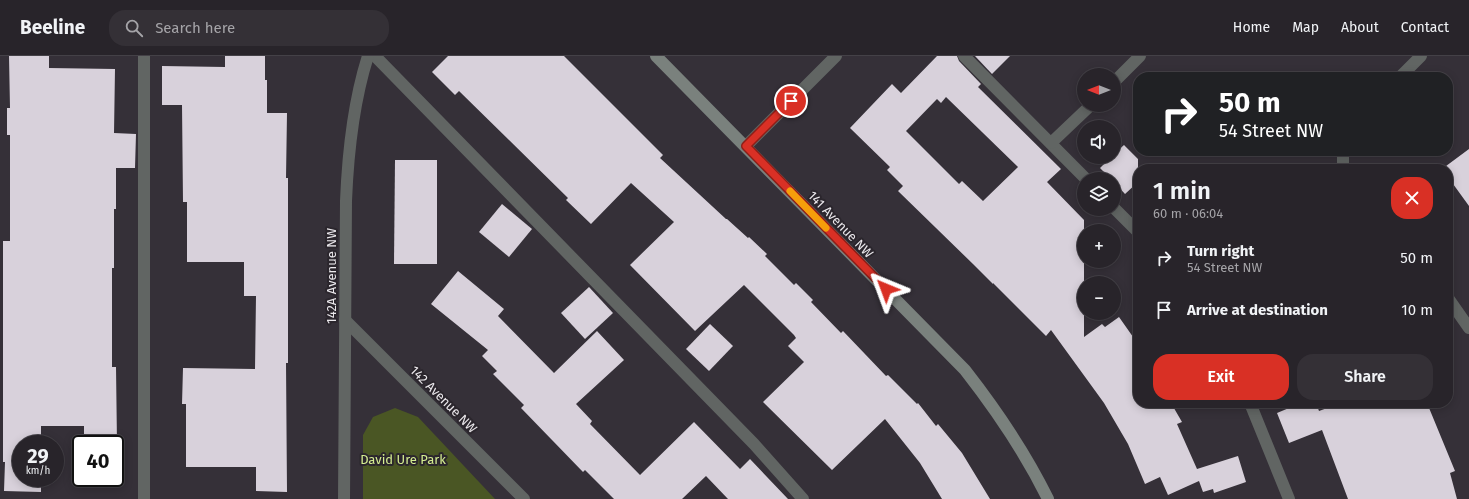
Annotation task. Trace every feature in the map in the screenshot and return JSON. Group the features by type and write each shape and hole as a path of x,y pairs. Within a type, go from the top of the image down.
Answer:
{"street":[{"path":"144,56 144,499"},
{"name":"142A Avenue NW","path":"344,499 346,201 348,155 356,100 368,56"},
{"path":"375,56 754,444 804,499"},
{"name":"141 Avenue NW","path":"656,56 746,146 964,370 992,405 1033,468 1048,499"},
{"path":"746,146 836,56"},
{"path":"964,56 1079,172"},
{"path":"1121,75 1140,56"},
{"path":"1405,72 1421,56"},
{"path":"1051,143 1083,112"},
{"path":"1121,215 1133,227"},
{"path":"1453,305 1469,328"},
{"name":"142 Avenue NW","path":"345,320 524,499"},
{"path":"1252,408 1289,499"}],"green space":[{"name":"David Ure Park","path":"395,408 418,417 495,499 363,499 363,435 373,417"}],"building":[{"path":"9,56 49,56 49,68 115,69 114,133 136,134 135,168 116,168 114,268 112,268 112,367 116,367 117,435 84,435 84,426 41,426 41,435 12,435 12,487 41,487 41,492 4,491 3,241 10,241 10,135 7,135 7,108 10,108"},
{"path":"225,56 265,56 267,113 287,113 287,492 256,491 256,467 186,467 186,404 182,404 183,368 255,369 256,296 244,296 244,262 187,262 187,202 183,202 182,105 162,105 162,66 225,67"},
{"path":"448,56 564,56 663,155 660,158 726,219 748,238 749,237 767,254 765,256 794,285 796,283 813,300 811,302 841,333 843,331 886,376 888,375 917,404 918,403 936,426 938,424 962,453 990,499 942,499 920,463 885,419 832,470 763,402 804,362 788,346 796,338 794,335 744,285 695,331 630,265 674,222 631,183 591,224 566,200 568,198 459,91 455,95 432,72"},
{"path":"937,56 957,56 959,61 981,84 978,87 1061,169 1047,182 1077,213 1077,216 1080,216 1084,220 1084,224 1077,224 1077,268 1084,268 1084,276 1077,276 1077,320 1084,320 1084,337 1102,324 1105,327 1115,320 1121,320 1133,337 1133,408 1174,408 1182,422 1177,424 1197,469 1238,456 1246,482 1214,493 1213,489 1203,492 1199,481 1168,495 1160,477 1145,484 1128,444 1104,403 1051,330 1046,336 898,191 903,186 887,170 890,167 850,128 892,84 901,93","holes":["946,97 1018,167 983,201 962,181 959,184 906,131 937,99 941,103"]},
{"path":"975,56 1010,56 992,74"},
{"path":"1124,145 1133,154 1133,156 1138,159 1138,164 1133,164 1133,187 1125,194 1121,190 1121,172 1104,172 1100,168 1104,164 1121,164 1121,148"},
{"path":"1469,149 1469,206 1453,184 1453,164 1449,164"},
{"path":"395,160 437,160 437,264 394,264"},
{"path":"502,204 532,229 509,257 479,232"},
{"path":"458,271 504,309 498,316 554,373 597,331 624,360 576,404 592,421 590,424 640,475 694,422 740,469 750,459 788,499 728,499 706,476 682,499 614,499 585,470 583,472 521,408 524,405 493,374 497,371 482,356 488,350 431,304"},
{"path":"589,287 613,313 585,339 561,313"},
{"path":"710,324 733,346 709,371 686,349"},
{"path":"1289,408 1318,408 1319,411 1327,408 1429,408 1455,471 1450,473 1457,499 1348,499 1322,430 1289,443 1277,413"}],"slow traffic":[{"path":"790,191 826,228"}],"route":[{"path":"791,101 746,146 886,289"}]}
